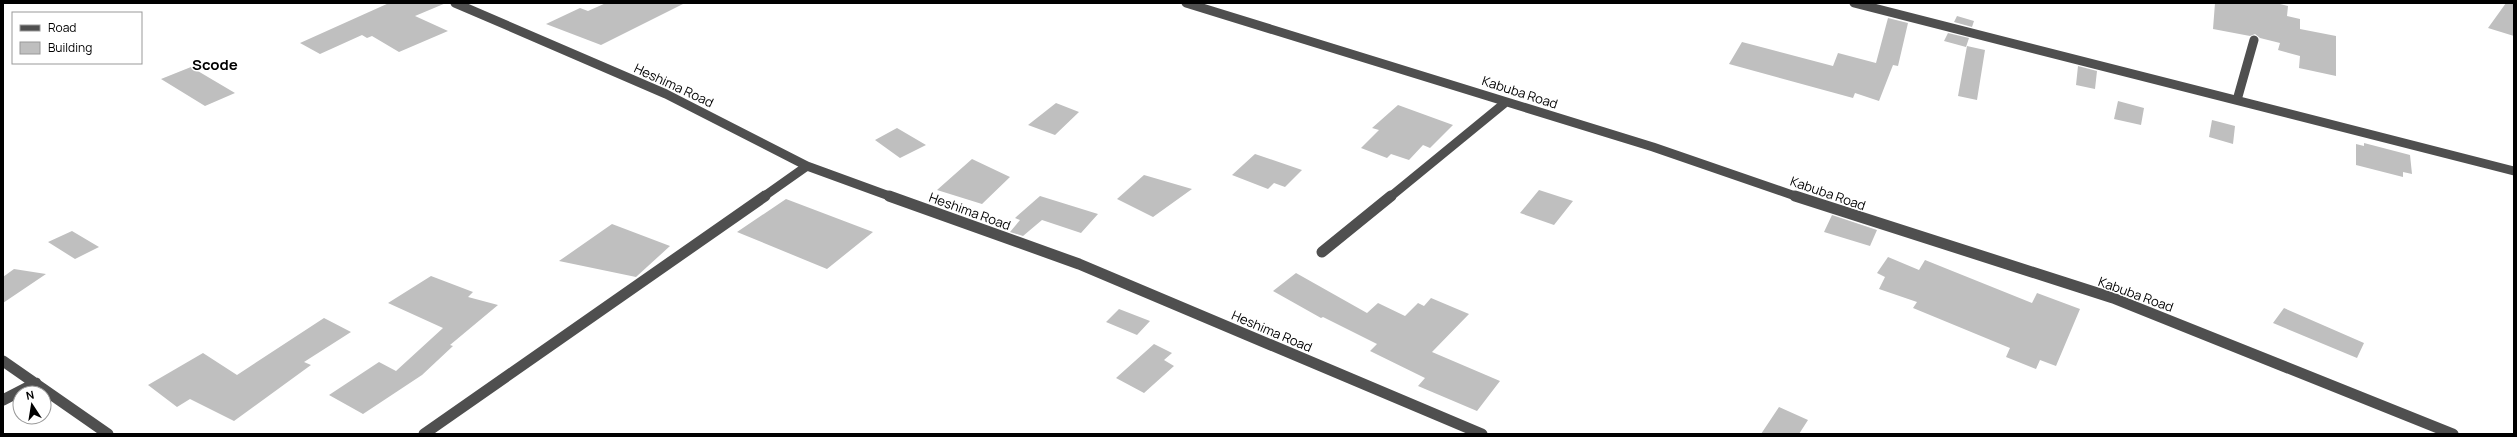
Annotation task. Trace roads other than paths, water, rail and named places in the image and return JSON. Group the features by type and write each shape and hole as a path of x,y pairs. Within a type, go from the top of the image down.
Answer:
{"street":[{"name":"Heshima Road","path":"454,3 666,94 807,166 1079,264 1482,434"},
{"name":"Kabuba Road","path":"1186,3 1463,87 1506,102 1653,147 1862,219 2113,298 2453,434"},
{"path":"1854,3 2514,170"},
{"path":"2237,100 2254,40"},
{"path":"1322,252 1506,102"},
{"path":"424,434 807,166"},
{"path":"3,361 108,434"},
{"path":"3,400 36,383"}],"district":[{"name":"Scode","path":"215,65"}]}
